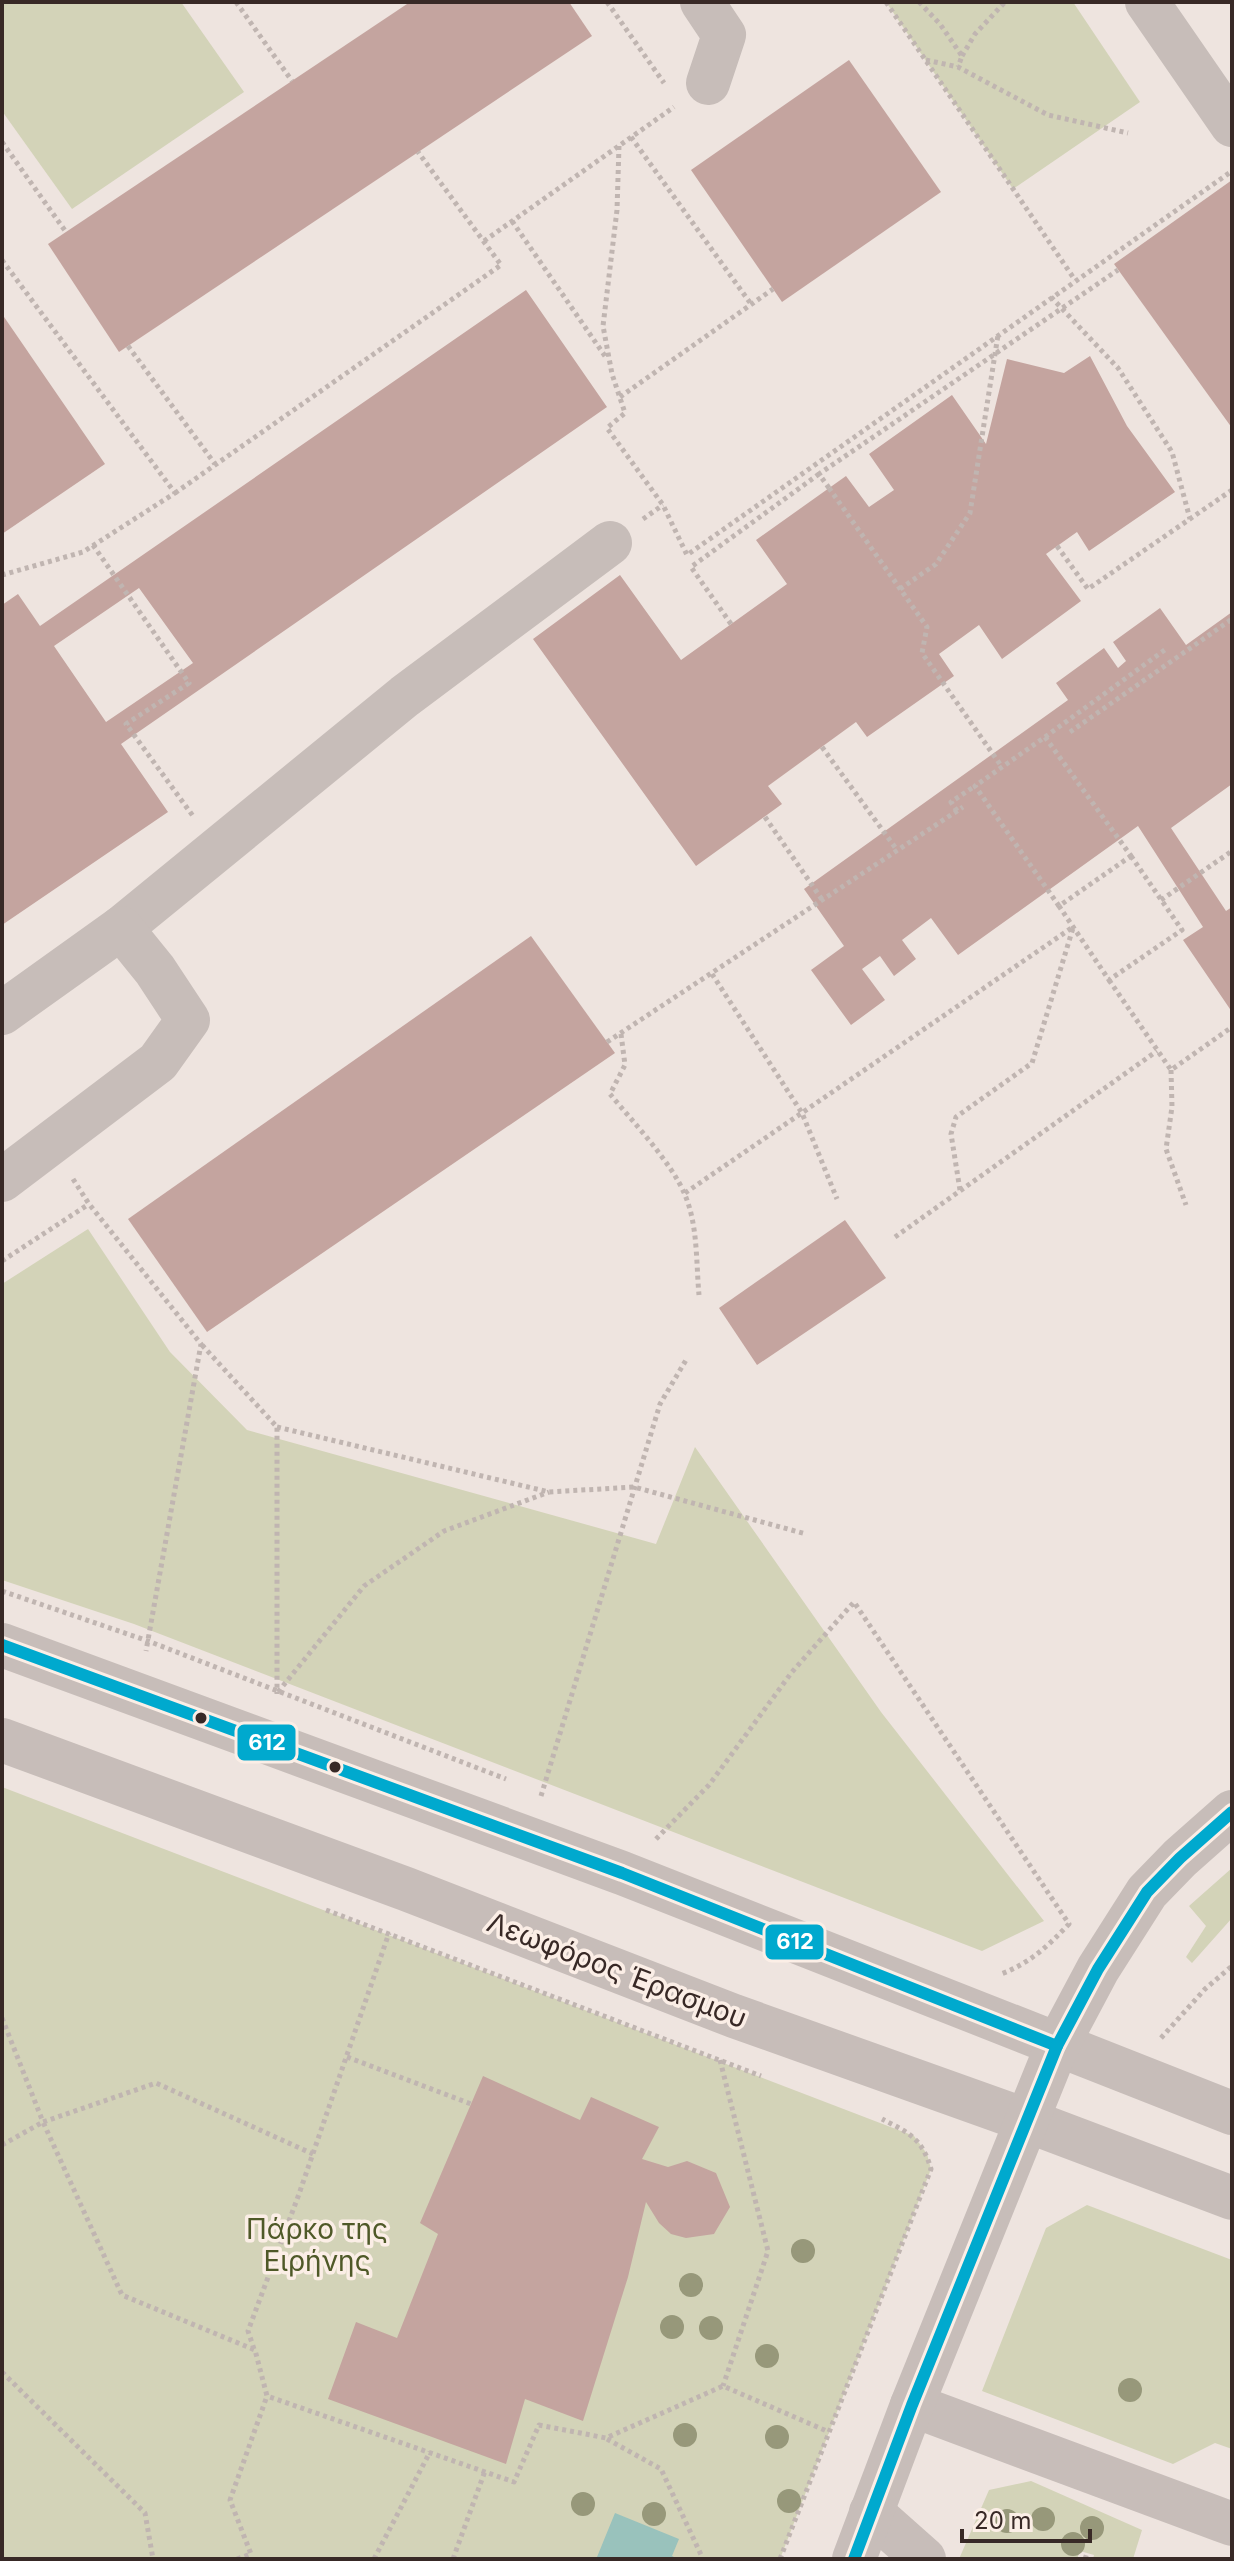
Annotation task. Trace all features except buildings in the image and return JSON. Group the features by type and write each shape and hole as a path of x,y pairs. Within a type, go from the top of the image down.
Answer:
{"street":[{"path":"1147,2 1232,125"},
{"path":"693,94 721,13"},
{"path":"2,1013 121,928 405,696 610,543"},
{"path":"2,1180 158,1062 188,1020 155,970 121,928"},
{"path":"2,1645 622,1873 1232,2113"},
{"name":"Λεωφόρος Έρασμου","path":"2,1740 406,1889 734,2016 1232,2198"},
{"path":"854,2559 912,2405 1057,2046 1098,1969 1147,1892 1232,1812"},
{"path":"912,2405 1232,2524"},
{"path":"871,2512 924,2559"}],"path":[{"path":"236,2 292,81"},
{"path":"484,241 693,94 607,2"},
{"path":"886,2 1075,280"},
{"path":"919,2 940,24 962,56"},
{"path":"958,67 975,34 1005,2"},
{"path":"925,60 958,67 1048,115 1128,133"},
{"path":"631,137 751,304"},
{"path":"2,142 66,232"},
{"path":"619,146 617,210 603,326 625,413 607,428 663,505 687,555 1232,171"},
{"path":"2,575 83,552 175,493 501,265 418,152"},
{"path":"512,221 610,362"},
{"path":"2,260 175,493"},
{"path":"731,624 691,567 819,474 1118,270"},
{"path":"620,397 773,289"},
{"path":"1051,297 1118,368 1172,452 1190,519"},
{"path":"900,589 936,564 970,513 998,334"},
{"path":"128,346 215,464"},
{"path":"819,474 927,627 922,653 940,673 943,683 1002,767"},
{"path":"1057,546 1088,589 1232,490"},
{"path":"93,545 189,683 126,724 217,849"},
{"path":"1070,732 1232,619"},
{"path":"607,1042 960,809 951,802 1166,649"},
{"path":"1045,737 1182,930 1109,980"},
{"path":"822,747 897,850"},
{"path":"975,786 1171,1070 1172,1107 1166,1149 1186,1205"},
{"path":"765,817 823,901"},
{"path":"1161,900 1232,851"},
{"path":"1059,906 1131,856"},
{"path":"685,1193 1073,927"},
{"path":"960,1190 951,1134 956,1117 1032,1063 1073,927"},
{"path":"712,974 802,1113 837,1199"},
{"path":"1171,1070 1232,1027"},
{"path":"621,1034 625,1065 610,1094 685,1193 694,1229 699,1295"},
{"path":"895,1237 1157,1051"},
{"path":"51,1145 89,1204 201,1344 277,1427 549,1492 634,1487 806,1534"},
{"path":"2,1261 89,1204"},
{"path":"138,1696 201,1344"},
{"path":"524,1838 542,1793 660,1404 686,1360"},
{"path":"277,1427 277,1747"},
{"path":"277,1693 364,1586 444,1531 549,1492"},
{"path":"622,1873 709,1785 792,1672 854,1602 1069,1924"},
{"path":"237,2559 253,2556 230,2500 267,2396 248,2331 406,1889"},
{"path":"1160,2038 1205,1989 1232,1966"},
{"path":"723,2386 768,2251 720,2062 734,2016"},
{"path":"2,2018 43,2122 122,2295 255,2350"},
{"path":"347,2057 471,2104"},
{"path":"780,2559 931,2169 927,2154 914,2136 879,2118 899,2076"},
{"path":"2,2145 43,2122 156,2083 313,2154"},
{"path":"2,2372 145,2513 153,2559"},
{"path":"606,2438 723,2386 829,2432"},
{"path":"267,2396 514,2482 539,2425 606,2438 661,2469 703,2559"},
{"path":"374,2559 430,2452"},
{"path":"453,2559 485,2471"}],"green space":[{"path":"2,2 181,2 244,92 72,209 2,111"},
{"path":"886,2 1073,2 1140,102 1013,189"},
{"path":"88,1229 170,1352 247,1430 656,1544 695,1447 881,1712 1044,1921 982,1951 134,1624 2,1580 2,1284"},
{"name":"Πάρκο της Ειρήνης","path":"2,1787 914,2136 927,2154 931,2169 780,2559 2,2559"},
{"path":"1232,1868 1232,1918 1192,1963 1186,1957 1206,1926 1189,1906"},
{"path":"1087,2205 1232,2260 1232,2449 1215,2443 1173,2464 982,2391 1046,2228"},
{"path":"1031,2481 1142,2530 1133,2559 1093,2559 1094,2555 1080,2551 1077,2559 959,2559 989,2490"}],"water":[{"path":"615,2513 679,2539 672,2556 678,2559 597,2557"}],"transit line":[{"name":"612","path":"2,1645 622,1873 1057,2046"},
{"name":"612","path":"854,2559 912,2405 1057,2046 1098,1969 1147,1892 1232,1812"}]}
